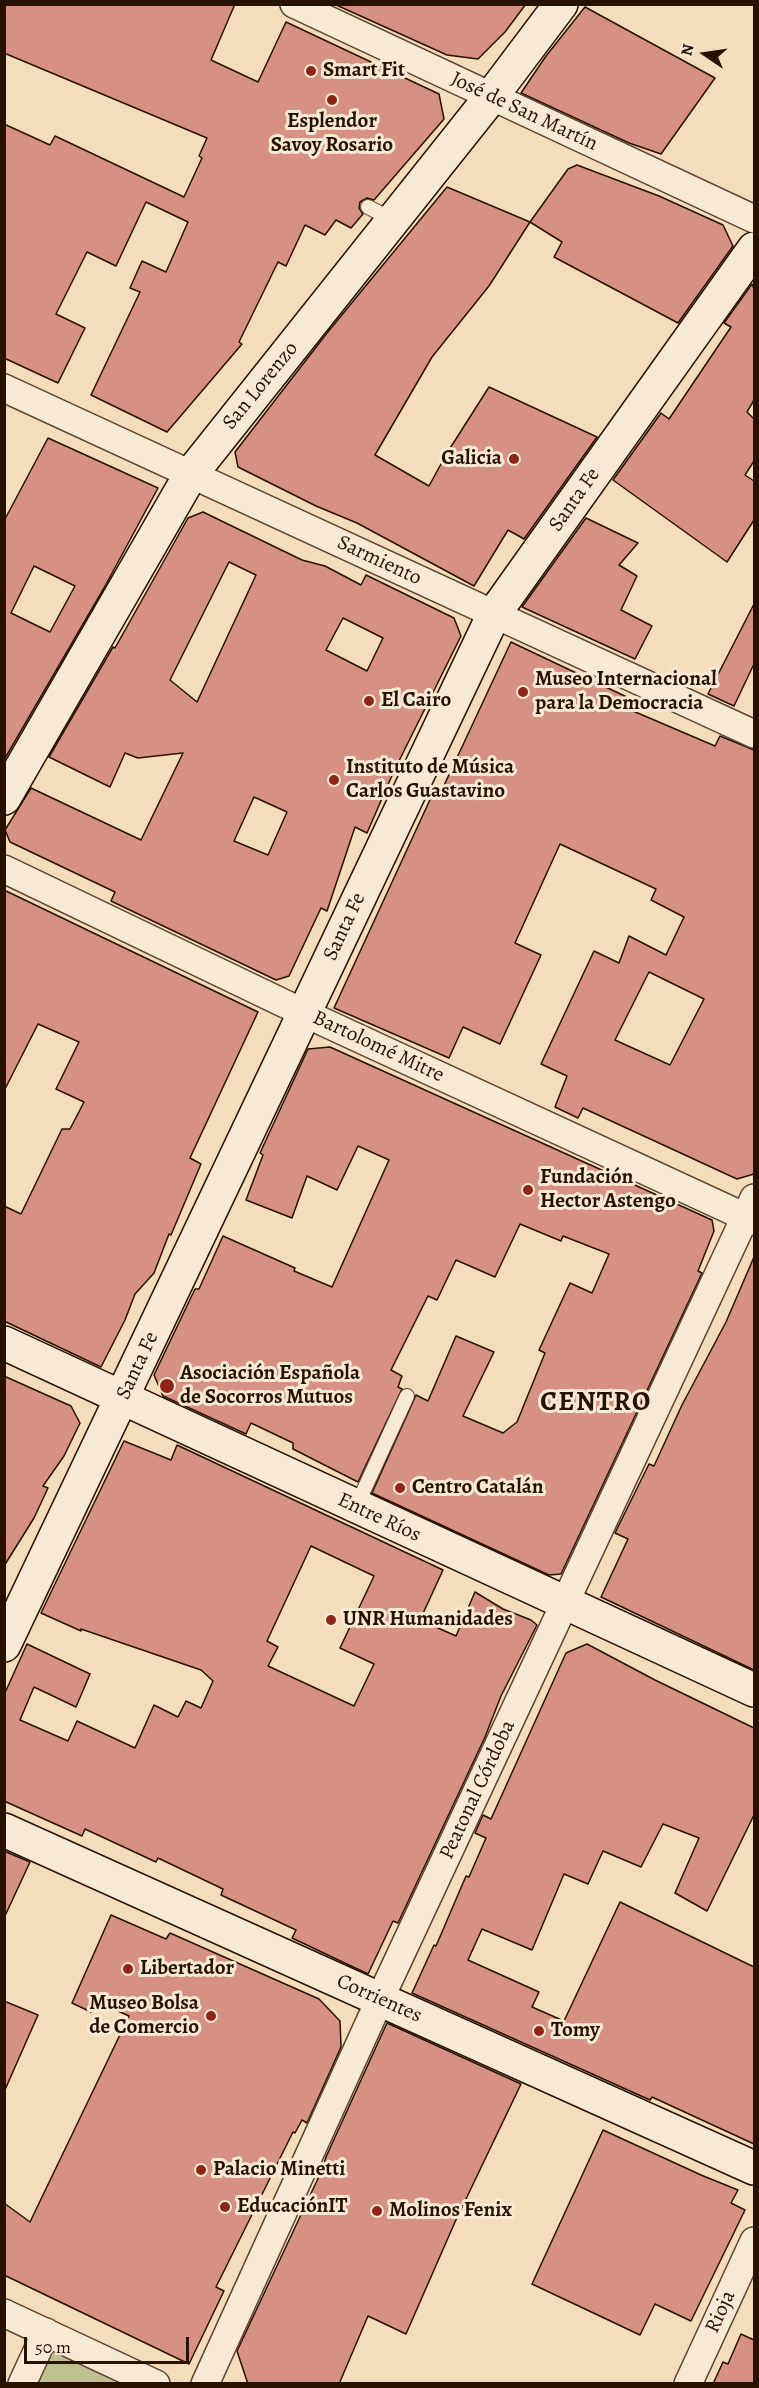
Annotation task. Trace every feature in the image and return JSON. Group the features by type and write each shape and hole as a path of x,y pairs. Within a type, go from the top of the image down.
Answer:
{"main road":[{"name":"San Lorenzo","path":"4,798 190,474 381,213 491,97 561,4"},
{"name":"Santa Fe","path":"4,1645 494,614 754,249"},
{"name":"Entre Ríos","path":"4,1343 356,1508 754,1690"},
{"name":"Corrientes","path":"4,1830 754,2168"}],"street":[{"name":"José de San Martín","path":"294,4 754,219"},
{"name":"Sarmiento","path":"4,388 754,734"},
{"name":"Bartolomé Mitre","path":"4,869 304,1013 752,1212"},
{"name":"Peatonal Córdoba","path":"205,2384 380,1999 752,1212"},
{"name":"Rioja","path":"688,2384 754,2241"},
{"path":"4,2313 156,2384"},
{"path":"22,2384 46,2332"}],"lane":[{"path":"356,1508 407,1396"}],"green space":[{"path":"46,2332 156,2384 22,2384"}],"building":[{"path":"4,4 235,4 211,60 258,82 286,22 439,94 444,119 374,200 367,198 360,202 359,208 363,214 351,228 336,220 325,235 305,225 286,266 278,262 239,342 242,344 167,432 91,395 140,292 130,288 142,261 166,272 188,222 146,202 116,266 87,252 56,314 85,328 58,383 4,358 4,124 50,145 55,136 184,197 202,158 199,156 207,138 4,53"},
{"path":"334,4 526,4 505,32 478,59 447,55"},
{"path":"585,7 715,78 661,154 629,143 521,93 546,56"},
{"path":"577,165 659,196 723,225 733,246 678,323 554,257 562,242 530,222 568,169"},
{"path":"447,187 530,222 489,286 432,357 375,455 429,486 489,387 597,437 524,539 508,530 474,586 357,523 316,506 238,467 235,452 327,333"},
{"path":"752,284 754,289 754,400 747,412 754,419 754,461 745,475 754,481 754,520 727,562 613,480 661,413 669,419 731,327 724,323"},
{"path":"48,438 158,488 104,588 4,760 4,521","holes":["34,566 75,586 50,632 11,613"]},
{"path":"203,512 302,560 325,566 361,585 366,575 454,618 461,636 394,771 367,833 355,827 327,911 321,908 289,976 276,980 111,901 115,892 10,842 5,830 31,788 141,840 183,753 138,758 125,753 110,787 49,757 113,647 115,648 188,518","holes":["229,562 256,575 197,702 170,680","343,618 383,638 367,671 326,650","254,797 287,812 268,855 234,841"]},
{"path":"586,518 638,543 619,565 637,576 621,610 652,626 635,659 522,607"},
{"path":"754,604 754,664 734,706 708,694"},
{"path":"511,642 631,699 626,708 715,746 720,736 754,750 754,1174 737,1179 583,1108 578,1118 555,1107 567,1076 541,1064 594,951 619,963 629,936 666,955 684,917 651,900 656,889 560,844 515,943 541,955 500,1044 463,1027 449,1058 334,1008 434,791 440,794","holes":["649,972 704,999 670,1065 615,1040"]},
{"path":"4,890 258,1012 190,1158 201,1164 171,1235 169,1234 154,1273 135,1294 125,1320 101,1367 4,1321 4,1206 21,1214 62,1129 70,1129 84,1102 56,1089 79,1042 38,1024 4,1091"},
{"path":"330,1047 712,1220 714,1231 698,1271 702,1273 561,1574 549,1575 372,1493 416,1395 428,1401 456,1336 494,1352 463,1416 503,1433 517,1422 545,1353 539,1350 570,1283 592,1293 609,1254 563,1236 561,1241 520,1224 495,1277 456,1260 437,1300 428,1296 391,1370 402,1376 398,1387 402,1389 358,1482 293,1449 293,1443 251,1423 246,1434 163,1396 154,1375 195,1289 199,1289 223,1236 332,1287 389,1160 358,1146 337,1190 307,1176 292,1218 246,1200 263,1155 260,1153 308,1049"},
{"path":"754,1257 754,1670 601,1597 628,1539 615,1533 649,1464 654,1466 682,1405 726,1322"},
{"path":"4,1376 71,1406 80,1423 64,1456 43,1486 48,1488 34,1518 4,1566"},
{"path":"124,1441 171,1460 177,1445 443,1570 420,1620 456,1636 475,1592 503,1609 531,1620 537,1625 501,1696 485,1737 398,1923 393,1921 368,1974 292,1938 296,1930 221,1895 223,1889 158,1858 156,1862 85,1829 82,1836 4,1801 4,1695 27,1644 90,1674 76,1707 34,1687 20,1720 68,1741 77,1721 135,1748 154,1705 178,1717 186,1701 201,1708 213,1681 201,1670 81,1629 81,1631 41,1613","holes":["311,1546 374,1576 340,1648 374,1664 354,1706 268,1666 278,1647 267,1641"]},
{"path":"587,1644 754,1728 754,1815 707,1911 675,1893 699,1838 663,1824 641,1867 603,1851 588,1884 564,1874 532,1950 482,1929 468,1960 539,1992 532,2007 564,2021 620,1902 754,1967 754,2144 412,1993 486,1838 475,1833 483,1815 491,1819 566,1653"},
{"path":"4,1851 30,1862 4,1918"},
{"path":"111,1915 166,1939 170,1933 319,1999 340,2021 341,2047 307,2123 302,2120 295,2133 293,2132 216,2287 224,2291 189,2364 4,2275 4,2203 30,2222 129,2016 96,2001 91,2012 72,2003"},
{"path":"4,2001 38,2015 4,2092"},
{"path":"387,2023 521,2084 455,2222 406,2334 368,2316 339,2384 248,2384 237,2351 322,2170"},
{"path":"603,2130 738,2190 731,2203 745,2210 691,2321 655,2304 640,2335 532,2284"},
{"path":"741,2334 754,2340 754,2384 713,2384 723,2362 728,2364"}],"place":[{"name":"Smart Fit","path":"311,71"},
{"name":"Esplendor Savoy Rosario","path":"332,100"},
{"name":"Galicia","path":"514,459"},
{"name":"Museo Internacional para la Democracia","path":"523,692"},
{"name":"El Cairo","path":"369,701"},
{"name":"Instituto de Música Carlos Guastavino","path":"334,780"},
{"name":"Fundación Hector Astengo","path":"528,1190"},
{"name":"Asociación Española de Socorros Mutuos","path":"167,1386"},
{"name":"Centro Catalán","path":"400,1488"},
{"name":"UNR Humanidades","path":"331,1620"},
{"name":"Libertador","path":"128,1969"},
{"name":"Museo Bolsa de Comercio","path":"211,2016"},
{"name":"Tomy","path":"539,2031"},
{"name":"Palacio Minetti","path":"201,2170"},
{"name":"EducaciónIT","path":"225,2207"},
{"name":"Molinos Fenix","path":"377,2211"}],"district":[{"name":"CENTRO","path":"596,1403"}]}
